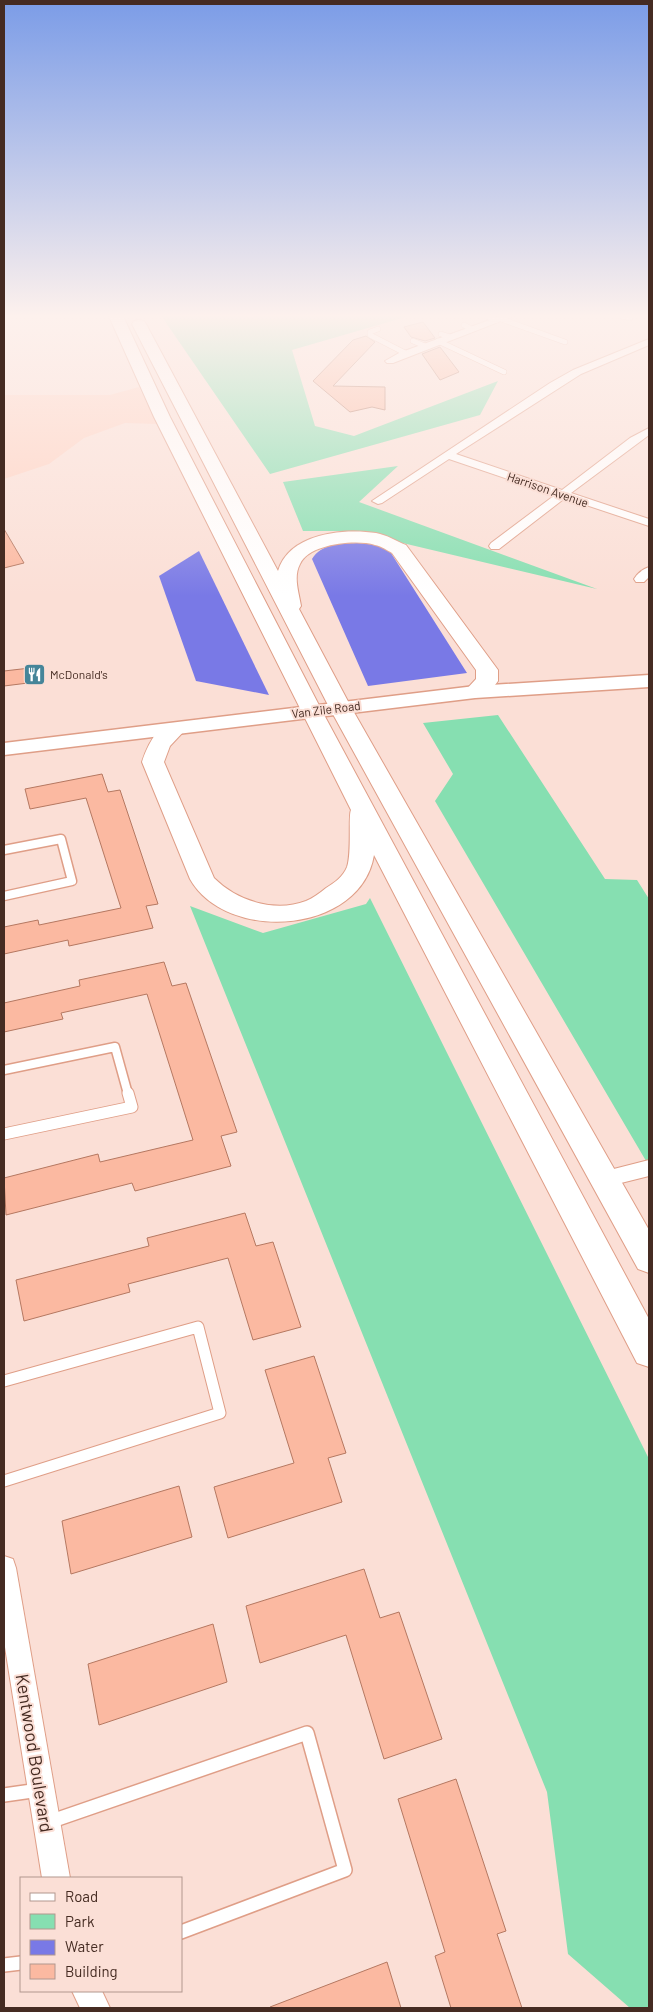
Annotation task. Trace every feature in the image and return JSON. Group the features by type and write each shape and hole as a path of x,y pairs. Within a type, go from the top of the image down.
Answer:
{"highway":[{"path":"158,408 311,710 649,1352"},
{"path":"183,408 340,707 649,1259"},
{"path":"293,617 287,578 290,563 304,548 330,539 356,537 379,540 398,549 487,670 487,681 475,692"},
{"path":"175,729 159,744 154,762 198,871 207,887 224,900 245,908 271,913 297,912 316,907 341,891 356,875 365,842 360,802"}],"street":[{"path":"378,501 518,408"},
{"path":"495,546 649,431"},
{"name":"Harrison Avenue","path":"447,455 649,523"},
{"name":"Van Zile Road","path":"4,749 175,729 311,710 475,692 649,681"},
{"path":"604,1179 649,1168"},
{"name":"Kentwood Boulevard","path":"4,1568 56,1877"},
{"path":"87,1992 95,2008"}],"lane":[{"path":"4,850 61,839 72,881 4,896"},
{"path":"4,1070 116,1047 132,1107 4,1134"},
{"path":"4,1381 198,1327 220,1413 4,1481"},
{"path":"46,1823 307,1733 345,1870 182,1932"},
{"path":"4,1795 41,1790"},
{"path":"4,1965 20,1963"}],"shaded area":[{"path":"4,408 149,408 157,424 125,423 84,438 49,464 4,479"}],"green space":[{"path":"225,408 310,408 315,426 354,436 428,408 484,408 480,415 270,474"},
{"path":"398,466 359,502 597,589 352,531 303,531 283,482"},
{"path":"498,715 605,879 637,880 649,899 649,1166 435,801 453,774 423,723"},
{"path":"370,898 649,1459 649,2008 630,2008 568,1954 547,1792 190,906 263,933 366,904"}],"water":[{"path":"357,543 378,545 391,553 467,673 368,686 312,559 326,547"},
{"path":"199,551 269,695 196,681 159,576"}],"building":[{"path":"345,408 368,408 350,412"},
{"path":"4,529 24,563 4,568"},
{"path":"30,668 28,683 4,686 4,671"},
{"path":"102,774 108,792 120,790 158,904 146,906 153,928 69,946 68,940 4,954 4,927 38,920 39,925 121,908 86,798 30,809 25,789"},
{"path":"164,962 172,986 186,983 237,1132 221,1136 231,1166 135,1191 132,1183 6,1215 4,1178 98,1154 100,1162 193,1140 147,994 61,1013 63,1019 4,1032 4,1003 80,986 79,980"},
{"path":"245,1213 256,1246 273,1242 301,1327 253,1340 228,1258 128,1284 130,1292 24,1321 16,1280 149,1246 147,1238"},
{"path":"314,1356 346,1453 328,1458 342,1502 228,1538 214,1487 294,1463 265,1370"},
{"path":"179,1486 192,1537 71,1574 62,1521"},
{"path":"364,1569 380,1618 399,1612 442,1739 384,1759 346,1635 260,1663 246,1606"},
{"path":"213,1624 227,1682 99,1725 88,1664"},
{"path":"456,1779 506,1931 497,1934 522,2008 451,2008 435,1956 445,1952 398,1799"},
{"path":"387,1962 401,2008 270,2008 270,2007"}],"place":[{"name":"McDonald's","path":"34,674"}]}
